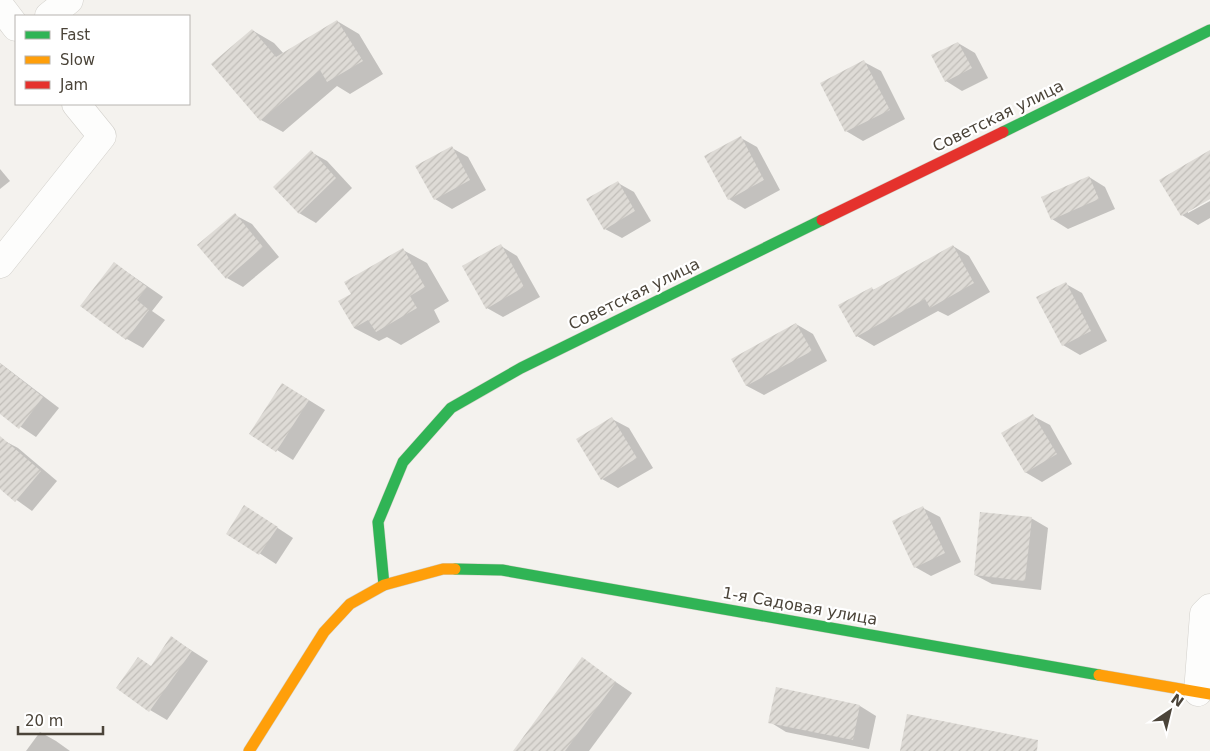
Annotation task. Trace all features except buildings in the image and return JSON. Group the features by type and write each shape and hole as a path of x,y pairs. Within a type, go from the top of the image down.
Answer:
{"street":[{"path":"50,15 69,0"},
{"path":"0,6 15,26"},
{"name":"Советская улица","path":"384,585 378,522 403,462 451,408 521,368 1210,30"},
{"path":"0,264 102,136 77,105"},
{"name":"1-я Садовая улица","path":"384,585 443,569 502,570 1204,693"},
{"path":"249,751 324,632 350,604 384,585"},
{"path":"1204,693 1204,614 1210,608"}],"traffic: fast":[{"path":"1003,132 1210,30"},
{"path":"384,585 378,522 403,462 451,408 521,368 822,220"},
{"path":"455,569 502,570 1099,675"}],"traffic: slow":[{"path":"249,751 324,632 350,604 384,585 443,569 455,569"},
{"path":"1099,675 1210,694"}],"traffic: jam":[{"path":"822,220 1003,132"}]}
